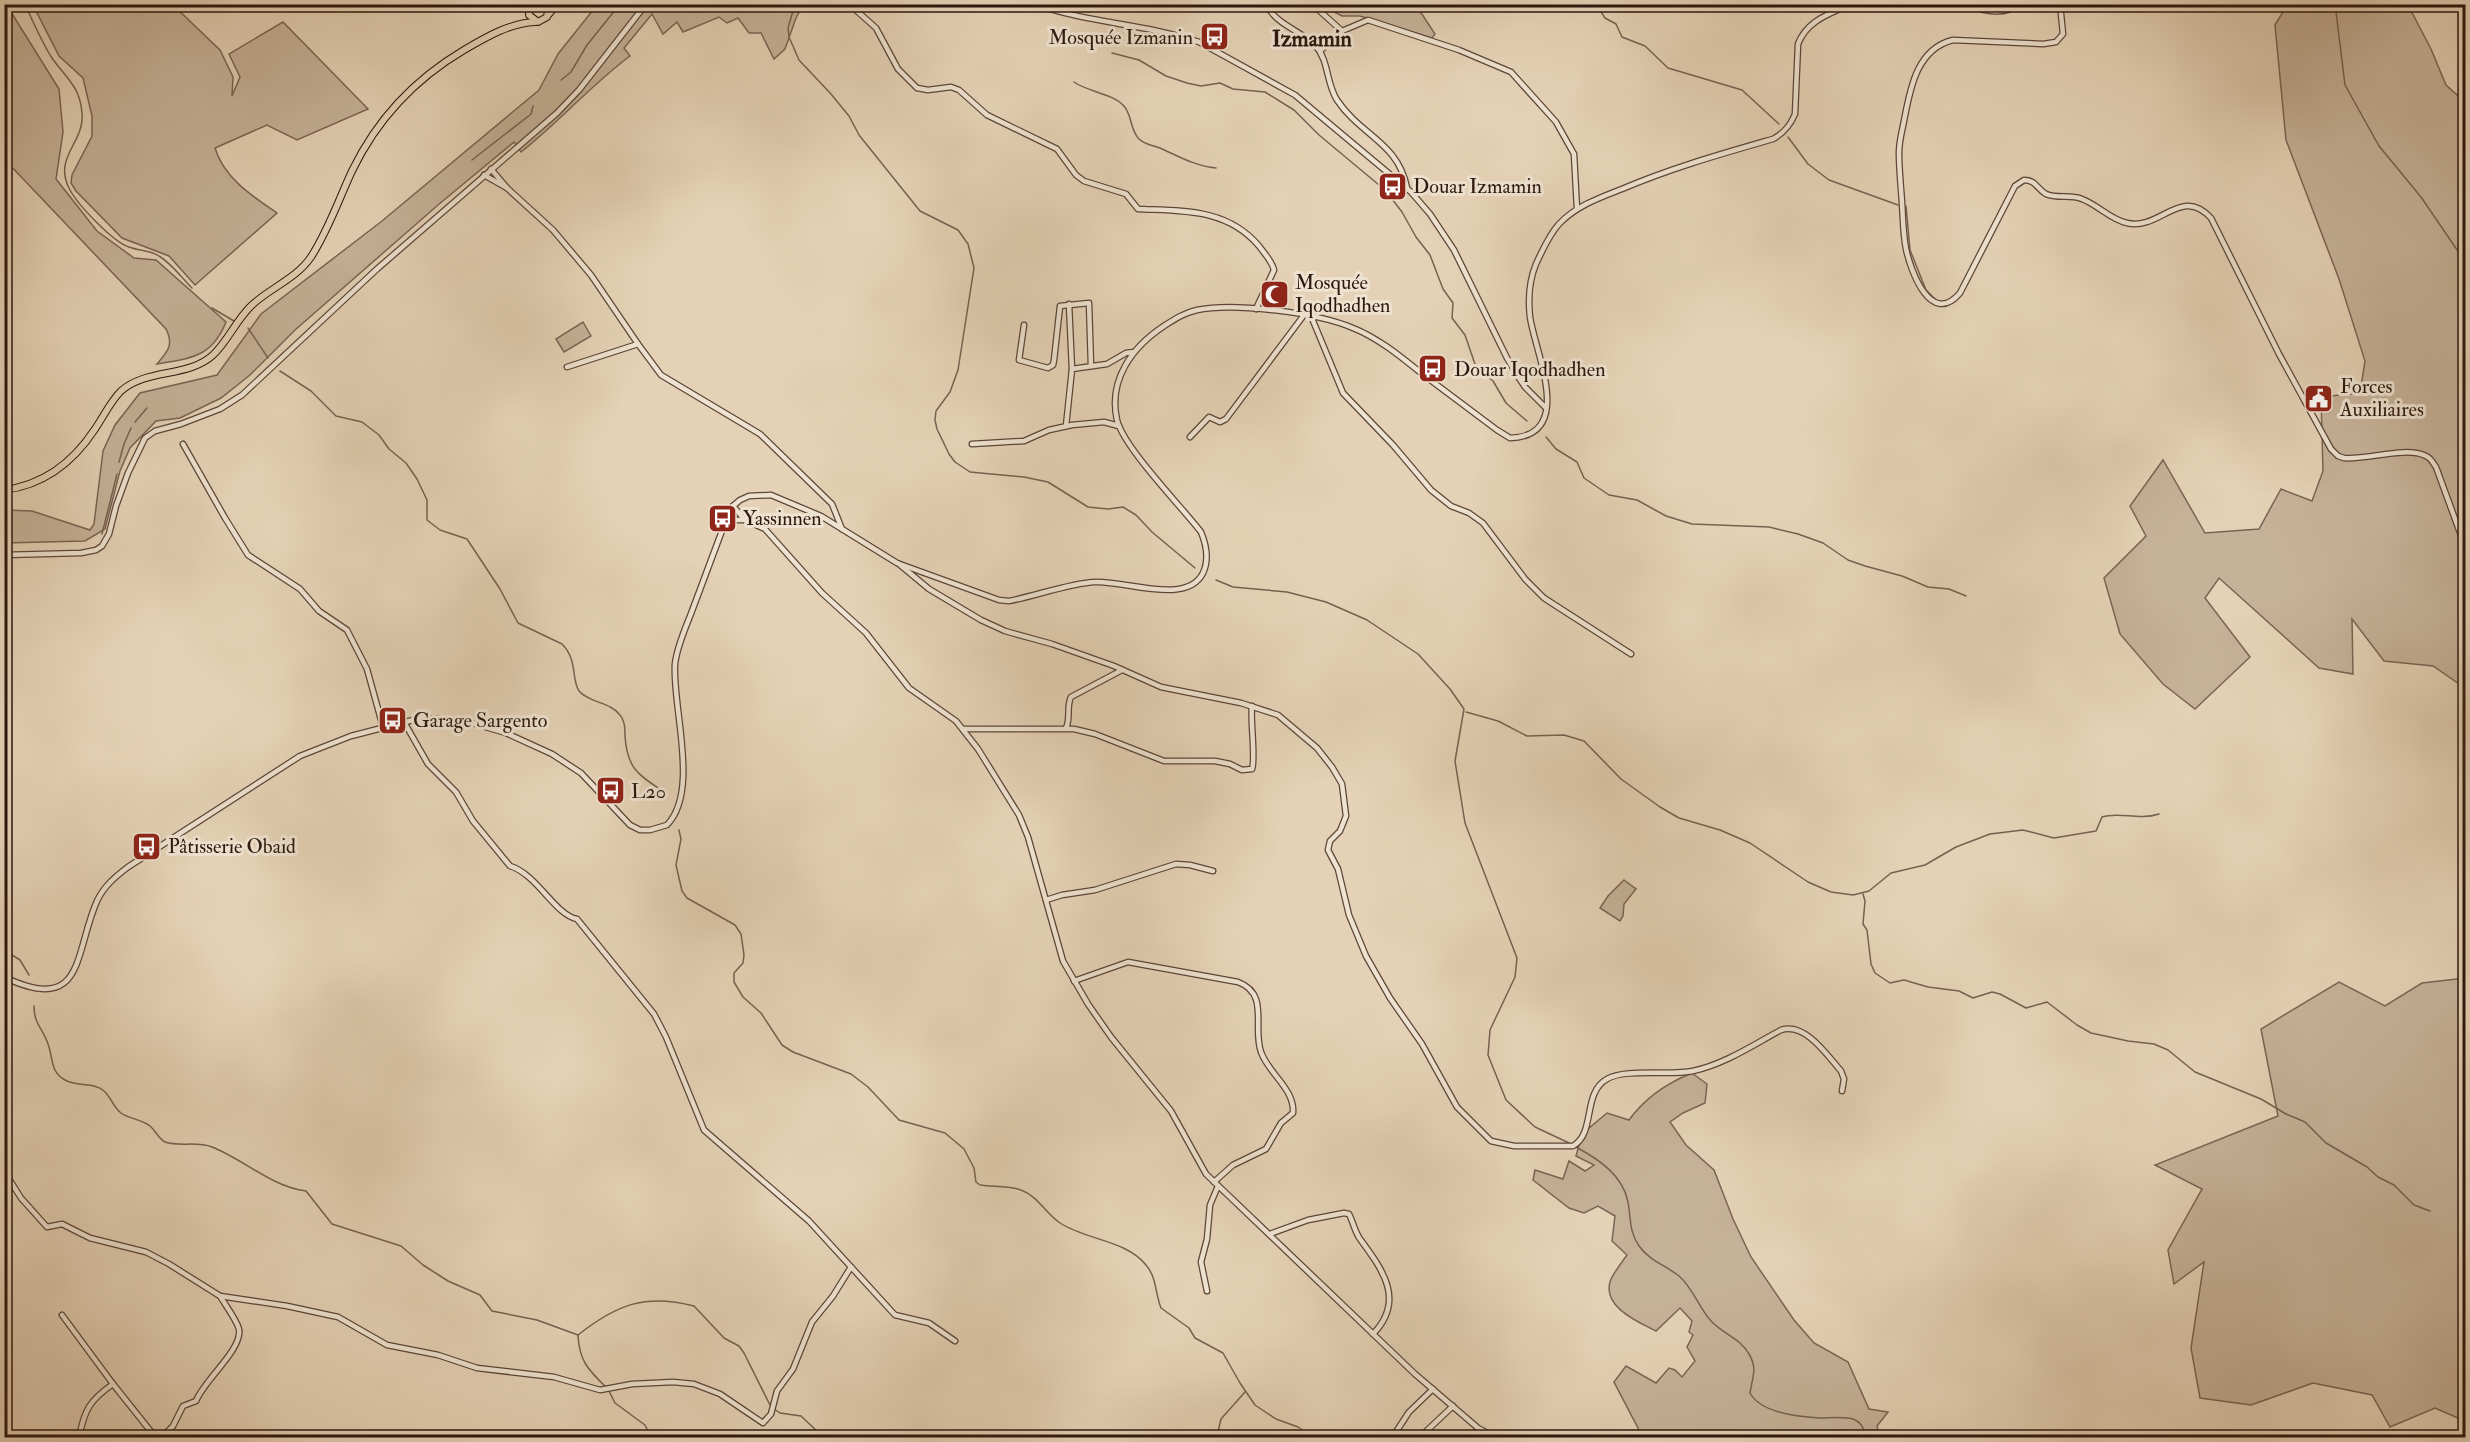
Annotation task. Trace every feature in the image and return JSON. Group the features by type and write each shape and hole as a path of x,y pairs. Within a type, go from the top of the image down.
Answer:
{"main road":[{"path":"4,489 37,481 71,459 89,438 114,400 128,386 147,377 193,366 212,356 250,307 293,276 310,258 363,151 387,114 442,63 476,43 516,24 543,21 557,4"},
{"path":"546,5 548,14"},
{"path":"530,7 529,15 535,22"},
{"path":"516,24 530,7"}],"street":[{"path":"4,555 81,554 102,546 109,534 113,514 128,474 145,438 155,431 220,410 242,395 377,268 571,99 646,4"},
{"path":"849,4 876,28 898,69 917,88 928,90 951,87 959,90 987,116 1056,149 1076,176 1126,194 1138,209 1193,212 1227,222 1243,230 1265,255 1274,270 1256,309"},
{"path":"1034,4 1087,19 1182,36 1213,48 1295,94 1407,188 1430,214 1454,250 1519,378 1547,408"},
{"path":"1266,4 1269,12 1290,30 1313,43 1320,51 1336,99 1355,122 1383,144 1396,158 1401,166 1407,188"},
{"path":"1312,4 1342,31"},
{"path":"897,563 999,600 1009,601 1092,582 1120,583 1161,590 1184,589 1194,584 1205,567 1205,543 1201,532 1131,446 1119,426 1115,409 1117,386 1126,362 1156,332 1188,312 1212,308 1256,309 1311,316 1352,327 1378,342 1510,438 1530,434 1540,426 1547,408 1546,385 1530,315 1529,290 1536,264 1557,225 1577,209 1672,168 1773,140 1782,134 1791,124 1795,114 1798,44 1802,34 1817,19 1851,4"},
{"path":"1962,4 1998,13 2020,4"},
{"path":"2060,4 2063,34 2056,42 2043,44 1953,40 1943,42 1917,70 1911,83 1899,151 1906,248 1922,290 1935,302 1946,304 1953,301 1960,293 2015,186 2024,180 2036,183 2042,192 2050,195 2082,198 2124,223 2136,224 2185,205 2194,205 2203,209 2211,218 2279,354 2331,449 2344,458 2409,453 2426,456 2436,467 2466,549"},
{"path":"1320,51 1342,31 1368,20 1459,50 1511,72 1556,122 1574,154 1577,209"},
{"path":"491,170 507,188 553,230 591,275 662,375 760,434 832,504 842,529"},
{"path":"484,175 507,188"},
{"path":"1024,325 1019,360 1048,368 1053,365 1054,360 1059,307 1089,303 1091,366"},
{"path":"1066,426 1072,369 1069,304"},
{"path":"1190,437 1209,417 1220,422 1226,419 1304,315"},
{"path":"1311,316 1343,393 1393,445 1431,490 1451,506 1469,513 1483,524 1525,579 1544,598 1631,654"},
{"path":"567,368 638,344"},
{"path":"1072,369 1107,364 1126,353 1134,352"},
{"path":"972,444 1024,441 1049,430 1066,426 1104,422 1119,426"},
{"path":"183,444 248,555 300,589 319,611 346,630 367,669 383,727"},
{"path":"4,977 33,990 52,989 60,985 68,979 76,967 98,900 113,879 153,850 295,759 335,742 421,718 449,719 483,725 506,733 552,754 581,773 630,825 640,830 650,830 667,825 677,809 682,765 675,661 733,506 749,496 771,495 809,510 842,529 897,563 929,589 981,620 1005,631 1052,644 1161,687 1252,706 1278,714 1302,734 1323,754 1339,778 1344,791 1346,816 1340,831 1330,841 1328,850 1338,869 1349,915 1366,956 1381,983 1422,1044 1450,1097 1491,1141 1515,1146 1575,1145 1582,1137 1593,1095 1599,1084 1608,1078 1622,1074 1675,1074 1695,1071 1729,1058 1786,1028 1796,1028 1803,1032 1837,1066 1844,1075 1842,1091"},
{"path":"733,506 745,520"},
{"path":"726,520 745,520 765,529 822,593 866,633 909,688 956,721 983,756 1024,826 1036,861 1060,952 1074,981 1111,1037 1171,1111 1199,1164 1216,1184 1433,1389 1479,1428 1497,1437"},
{"path":"1066,728 1068,704 1071,697 1122,670"},
{"path":"963,729 1066,728 1095,734 1164,761 1215,761 1245,771 1252,769 1254,764 1251,744 1252,706"},
{"path":"404,722 428,764 456,792 473,821 510,866 521,871 539,885 568,917 577,919 654,1014 666,1037 704,1130 809,1221 895,1315 929,1323 955,1341"},
{"path":"1046,900 1095,890 1176,864 1213,871"},
{"path":"1074,981 1128,962 1238,982 1253,992 1260,1012 1258,1030 1261,1053 1294,1107 1293,1113 1281,1123 1266,1149 1233,1166 1216,1184 1210,1206 1202,1262 1207,1292"},
{"path":"4,1171 21,1198 48,1227 62,1224 90,1238 146,1252 170,1264 220,1296 287,1306 338,1317 387,1345 438,1355 477,1368 554,1377 604,1391 632,1384 688,1383 720,1394 763,1423 772,1411 777,1391 793,1369 812,1322 833,1296 851,1267"},
{"path":"1270,1234 1308,1220 1348,1214 1356,1232 1380,1265 1388,1283 1388,1300 1384,1319 1373,1334"},
{"path":"161,1437 173,1425 183,1406 196,1401 199,1392 232,1353 236,1344 239,1329 220,1296"},
{"path":"62,1315 156,1437"},
{"path":"79,1437 87,1409 93,1398 113,1384"},
{"path":"1392,1437 1409,1412 1433,1389"},
{"path":"1419,1437 1453,1406"}],"shaded area":[{"path":"33,5 173,5 220,50 233,77 232,96 240,77 229,54 283,22 368,109 297,140 267,125 215,148 219,159 232,177 249,193 277,213 195,285 169,256 122,238 71,183 72,175 92,136 92,116 83,78 59,56"},
{"path":"597,5 803,5 785,49 774,59 761,33 749,33 738,18 727,23 719,17 683,32 677,22 663,34 652,14 624,48 630,56 521,152 514,142 438,205 295,330 250,375 221,398 180,418 156,421 130,448 120,471 105,529 85,541 5,543 5,510 32,511 90,530 94,524 103,451 115,425 140,393 217,375 261,314 382,221 539,90 558,54"},
{"path":"1329,5 1416,5 1435,34 1432,38 1360,16 1342,16 1334,12"},
{"path":"2287,5 2330,5 2341,11 2344,5 2408,5 2431,49 2446,85 2465,102 2465,688 2433,666 2384,661 2352,619 2353,674 2319,668 2219,578 2205,598 2250,657 2195,709 2163,684 2120,634 2104,578 2146,536 2130,506 2163,460 2205,533 2259,529 2281,489 2312,501 2323,471 2321,397 2360,393 2365,361 2339,279 2286,140 2275,25"},
{"path":"5,12 11,12 59,89 63,132 56,179 97,231 134,258 156,260 226,322 214,342 199,354 157,364 169,348 170,339 166,329 5,160"},
{"path":"583,322 591,336 564,352 556,339"},
{"path":"1624,880 1636,889 1624,904 1620,921 1600,908"},
{"path":"2465,978 2465,1421 2435,1408 2390,1427 2372,1395 2313,1383 2251,1405 2200,1398 2191,1348 2204,1262 2174,1284 2168,1250 2202,1189 2155,1165 2278,1116 2261,1029 2339,982 2385,1006 2422,983"},
{"path":"1692,1073 1707,1084 1705,1103 1670,1122 1686,1145 1714,1170 1751,1257 1794,1320 1814,1343 1848,1362 1869,1409 1888,1412 1877,1426 1880,1437 1649,1437 1639,1430 1614,1382 1626,1366 1656,1383 1669,1368 1682,1377 1695,1361 1687,1347 1693,1335 1689,1332 1692,1321 1680,1308 1656,1331 1623,1312 1611,1297 1609,1289 1611,1279 1627,1255 1612,1241 1615,1216 1598,1206 1584,1213 1569,1208 1533,1180 1535,1170 1563,1179 1569,1161 1585,1171 1594,1165 1576,1156 1582,1134 1607,1113 1629,1120 1657,1092"}],"waterway":[{"path":"25,4 44,45 72,83 81,104 82,124 65,168 65,178 74,197 114,238 129,247 164,259 192,288"},
{"path":"561,80 571,72 587,45 620,4"},
{"path":"795,4 788,28 789,37 799,60 849,116 859,135 920,211 958,230 968,244 974,268 958,370 950,392 936,411 935,420 949,454 955,462 970,472 1024,477 1048,482 1088,507 1108,509 1123,507 1136,515 1152,532 1195,568"},
{"path":"1596,4 1605,18 1616,24 1622,37 1645,46 1668,68 1742,90 1779,124"},
{"path":"2335,4 2345,85 2379,146 2421,197 2466,263"},
{"path":"1112,53 1139,60 1166,76 1187,83 1201,86 1220,83 1233,89 1265,92 1294,110 1319,135 1385,190 1430,255 1443,289 1453,303 1452,318 1465,335 1476,367 1493,381 1506,403 1527,421"},
{"path":"1074,82 1107,95 1124,106 1136,135 1144,143 1194,163 1216,168"},
{"path":"472,160 531,114 533,106"},
{"path":"1788,137 1808,164 1829,180 1898,205"},
{"path":"1906,206 1910,250 1926,290 1935,299"},
{"path":"212,308 234,321"},
{"path":"248,328 268,358"},
{"path":"280,371 311,391 336,416 362,422 379,435 389,449 406,463 427,500 427,520 440,530 467,539 500,589 518,623 562,644 570,656 579,691 588,698 610,707 621,716 625,728 626,748 636,771 666,793"},
{"path":"135,422 147,408"},
{"path":"119,462 131,428"},
{"path":"1546,437 1556,449 1577,462 1584,478 1609,495 1637,500 1666,516 1692,524 1769,527 1798,534 1823,543 1848,560 1902,576 1928,587 1949,589 1966,596"},
{"path":"102,534 117,474"},
{"path":"1216,580 1233,587 1287,592 1326,602 1367,620 1418,654 1450,689 1464,709 1455,761 1465,823 1517,958 1515,977 1490,1030 1488,1055 1506,1100 1535,1127 1569,1143"},
{"path":"1466,712 1498,721 1527,736 1564,735 1584,741 1621,779 1660,807 1679,818 1720,830 1750,843 1808,882 1831,892 1853,895 1869,891 1891,873 1925,865 1956,847 1990,834 2023,830 2054,838 2096,831 2102,817 2109,815 2144,817 2159,814"},
{"path":"679,830 681,839 676,865 682,891 687,898 735,925 741,934 743,963 734,973 734,982 743,997 761,1013 782,1045 793,1052 851,1074 868,1087 899,1120 945,1133 964,1149 974,1168 976,1182 980,1185 1021,1190 1032,1196 1060,1223 1070,1229 1117,1245 1138,1257 1150,1270 1161,1308 1189,1328 1195,1338 1223,1353 1255,1405 1276,1419 1298,1427 1312,1437"},
{"path":"1863,894 1865,901 1863,924 1867,930 1871,964 1875,973 1890,983 1904,980 1928,987 1959,991 1973,998 1992,992 2026,1008 2047,1002 2091,1033 2154,1044 2168,1050 2195,1072 2261,1099 2305,1122 2326,1143 2394,1185 2414,1205 2430,1211"},
{"path":"4,950 20,960 29,975"},
{"path":"34,1006 37,1022 48,1044 54,1069 60,1077 70,1082 100,1088 121,1113 146,1124 165,1142 212,1147 281,1184 306,1191 332,1224 401,1246 423,1265 448,1281 480,1295 492,1311 537,1320 578,1335 605,1316 632,1304 661,1301 694,1306 724,1338 739,1346 770,1405"},
{"path":"1576,1147 1601,1163 1621,1184 1628,1202 1633,1235 1643,1251 1679,1276 1711,1321 1745,1349 1753,1364 1754,1374 1750,1393 1755,1400 1781,1413 1856,1420 1861,1424 1867,1438"},
{"path":"578,1335 580,1351 586,1364 606,1387"},
{"path":"609,1391 615,1403 645,1425 651,1438"},
{"path":"1211,1438 1218,1432 1221,1419 1245,1392"},
{"path":"774,1409 780,1413 801,1416 819,1433 835,1438"}],"place":[{"name":"Mosquée Izmanin","path":"1214,37"},
{"name":"Douar Izmamin","path":"1392,186"},
{"name":"Mosquée Iqodhadhen","path":"1274,294"},
{"name":"Douar Iqodhadhen","path":"1433,369"},
{"name":"Forces Auxiliaires","path":"2319,398"},
{"name":"Yassinnen","path":"722,518"},
{"name":"Garage Sargento","path":"392,720"},
{"name":"L20","path":"610,791"},
{"name":"Pâtisserie Obaid","path":"147,846"}],"district":[{"name":"Izmamin","path":"1312,39"}]}
